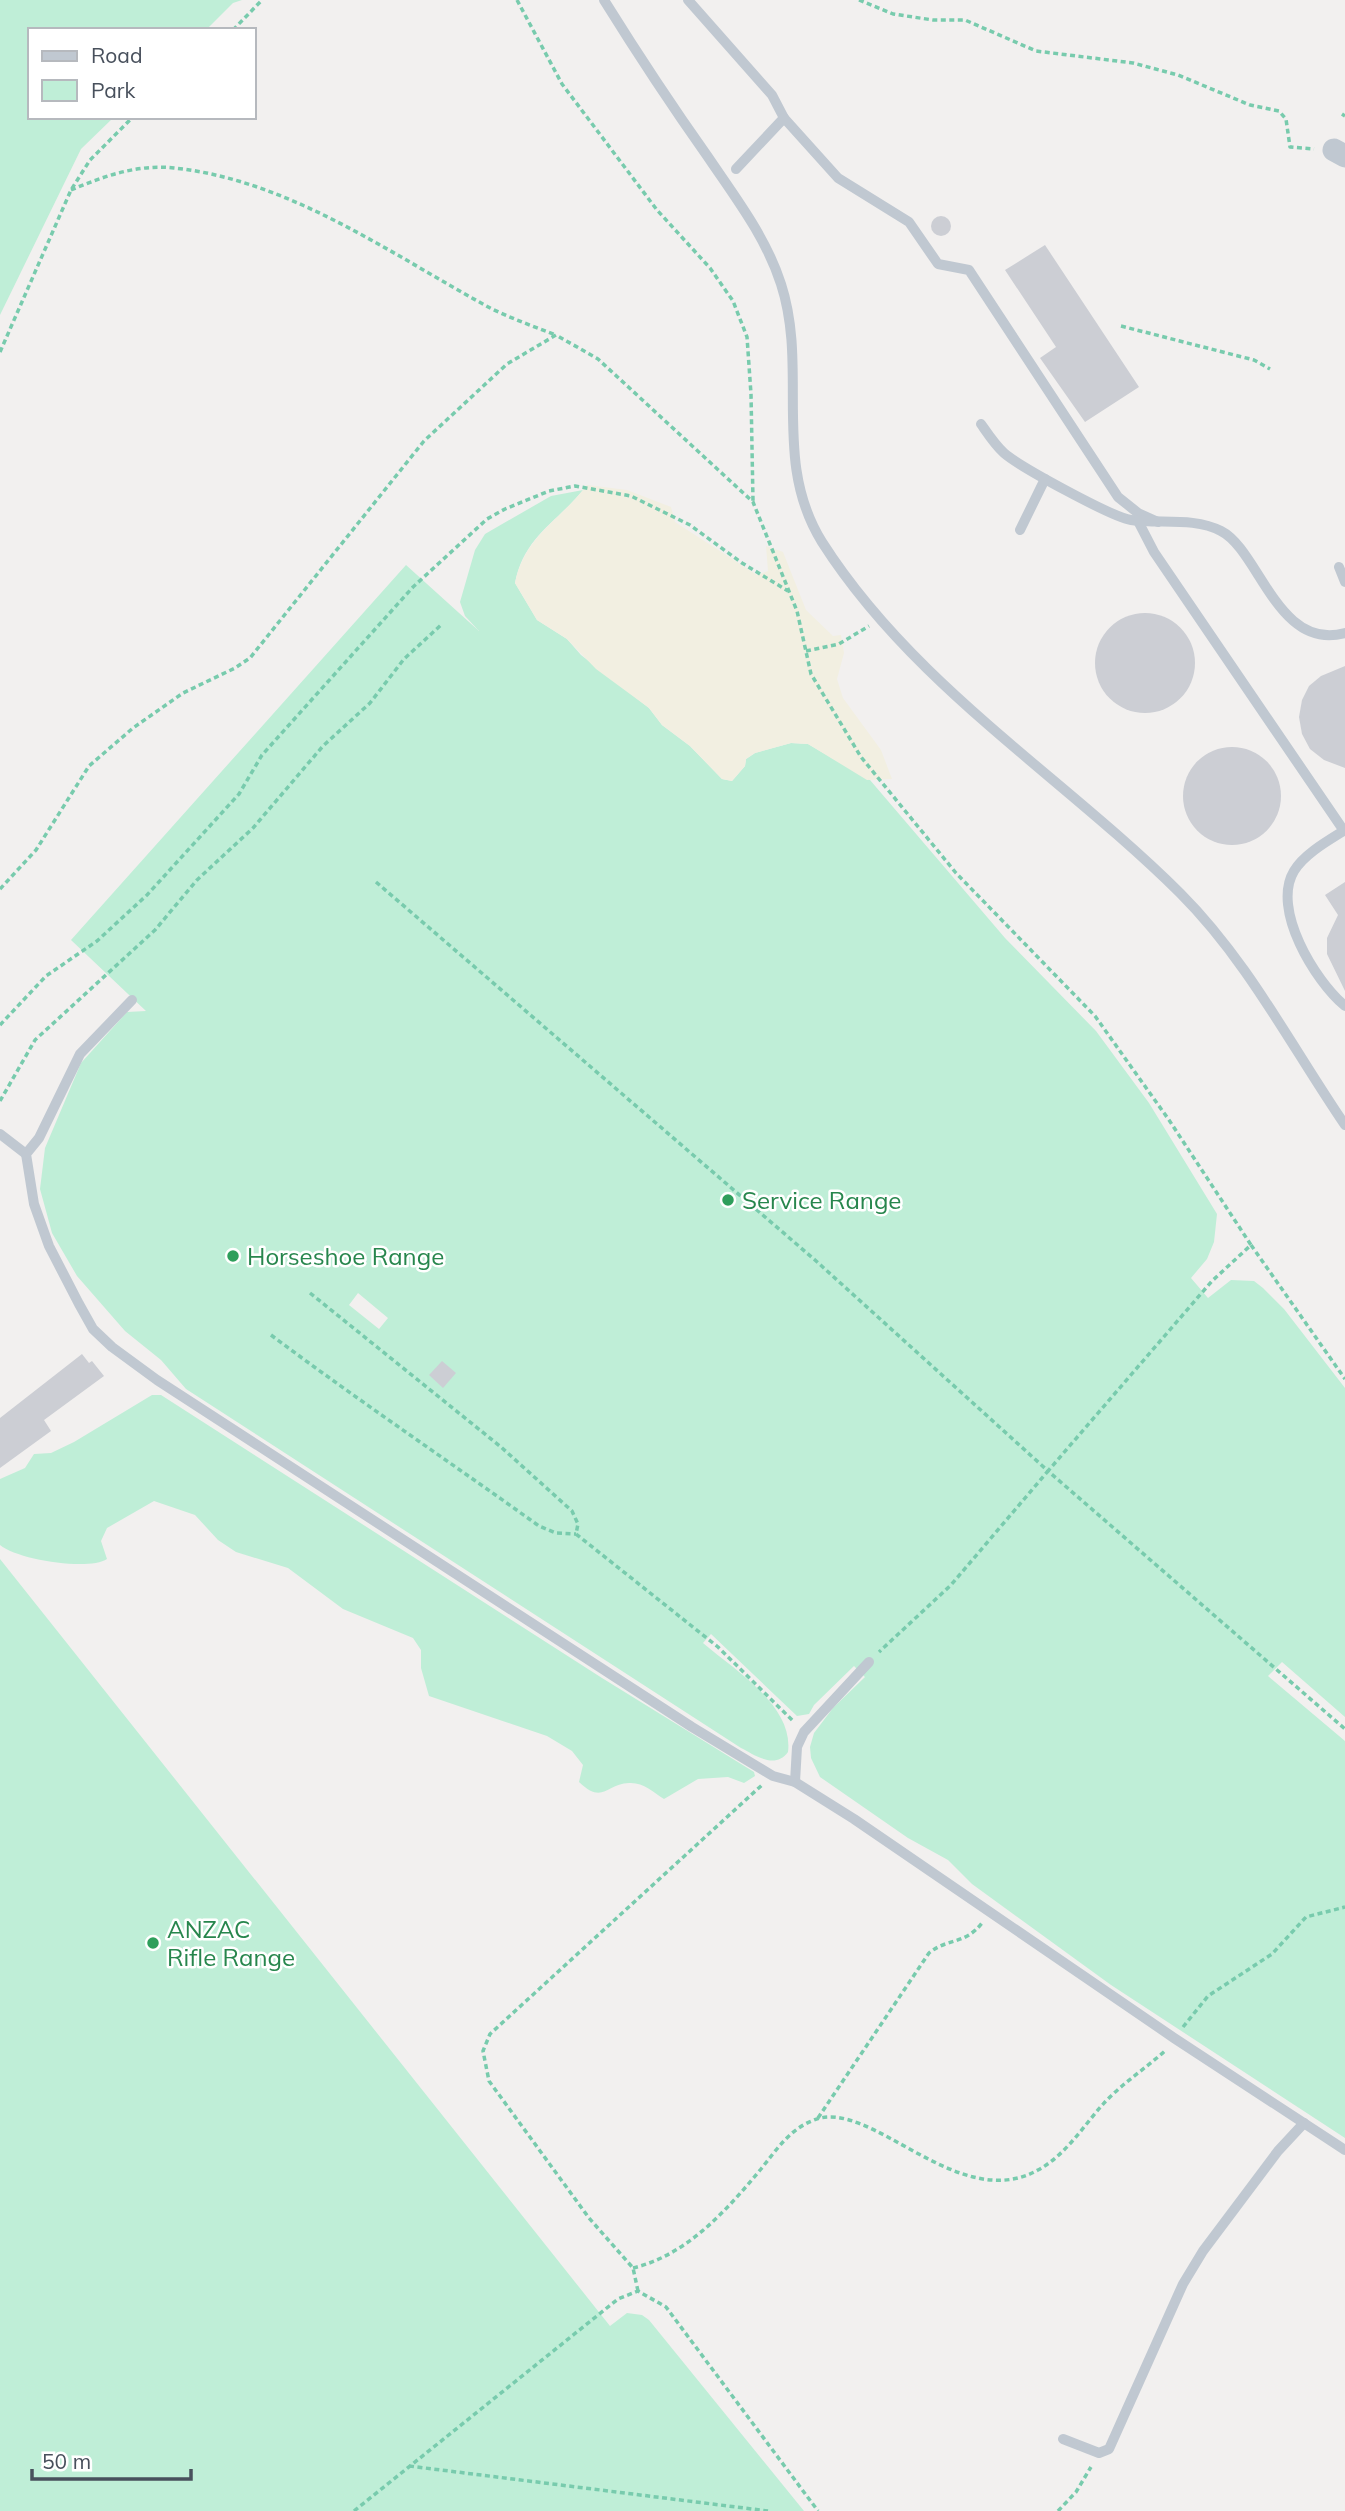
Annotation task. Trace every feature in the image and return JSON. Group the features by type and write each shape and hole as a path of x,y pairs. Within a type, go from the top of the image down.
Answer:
{"lane":[{"path":"604,0 747,214 776,270 791,333 792,449 801,494 821,539 879,619 945,686 1097,817 1178,891 1225,940 1345,1125"},
{"path":"688,0 772,95 784,118 838,178 909,222 934,261 943,266 969,270 1118,497 1131,508 1158,522"},
{"path":"736,169 784,118"},
{"path":"981,424 1003,452 1045,479 1116,516 1138,521 1202,525 1225,533 1286,614 1314,631 1345,633"},
{"path":"1020,530 1045,479"},
{"path":"1138,521 1154,552 1344,830 1300,863 1291,877 1286,897 1291,919 1307,959 1332,994 1345,1006"},
{"path":"1339,567 1345,582"},
{"path":"26,1153 39,1138 80,1054 132,1000"},
{"path":"0,1134 26,1153 34,1204 49,1246 93,1329 120,1354 692,1727 773,1776 795,1782 1345,2150"},
{"path":"795,1782 797,1747 804,1732 869,1662"},
{"path":"1063,2439 1099,2453 1109,2449 1184,2284 1203,2252 1290,2136 1304,2123"}],"path":[{"path":"235,28 262,0"},
{"path":"517,0 562,84 657,210 710,268 733,301 747,337 753,502 790,593 811,674 867,765 956,873 1095,1016 1169,1119 1251,1245 1345,1379"},
{"path":"859,0 893,14 933,20 965,20 1036,51 1133,63 1178,75 1250,105 1279,111 1286,119 1290,147 1339,153"},
{"path":"0,352 71,190 90,160 131,119"},
{"path":"71,190 112,172 173,168 258,186 338,224 496,310 556,335 598,359 753,502"},
{"path":"1121,326 1254,360 1270,369"},
{"path":"0,889 36,850 89,766 133,728 183,692 235,668 250,658 424,441 507,364 556,335"},
{"path":"0,1025 46,976 97,941 147,895 239,794 262,755 413,587 486,519 549,491 575,486 631,496 690,525 742,564 790,593"},
{"path":"806,651 839,644 879,619"},
{"path":"0,1101 35,1040 155,930 197,880 253,828 323,746 370,703 404,659 441,625"},
{"path":"376,882 815,1260 1048,1471 1345,1729"},
{"path":"869,1662 951,1585 1212,1281 1251,1245"},
{"path":"310,1293 501,1447 572,1511 578,1524 576,1534"},
{"path":"271,1335 407,1436 438,1454 539,1526 556,1533 576,1534 617,1563 718,1647 804,1732"},
{"path":"773,1776 490,2034 482,2052 489,2081 589,2218 632,2268 638,2291 666,2306 818,2511"},
{"path":"632,2268 656,2263 679,2249 722,2214 796,2127 817,2119 844,2118 963,2176 1007,2180 1038,2171 1068,2146 1107,2101 1166,2050 1208,1996 1272,1954 1306,1917 1345,1907"},
{"path":"817,2119 929,1953 936,1947 964,1940 981,1925 987,1912"},
{"path":"354,2511 618,2299 638,2291"},
{"path":"1058,2511 1076,2492 1099,2453"},
{"path":"410,2466 768,2511"}],"green space":[{"path":"0,0 242,0 233,3 208,28 28,28 28,119 112,119 81,149 0,315"},
{"name":"Service Range","path":"583,490 533,542 519,567 515,583 537,620 567,639 581,655 649,708 662,725 690,746 722,779 732,781 745,766 746,759 755,753 791,743 808,744 870,780 1005,938 1096,1031 1149,1103 1217,1214 1214,1242 1207,1259 1191,1278 1208,1298 1231,1280 1254,1281 1284,1309 1345,1388 1345,1717 1282,1662 1268,1676 1345,1741 1345,2138 1111,1985 972,1884 948,1860 908,1838 820,1777 811,1758 810,1747 814,1733 833,1708 865,1677 854,1666 814,1705 809,1714 797,1716 711,1634 703,1643 745,1677 772,1704 782,1719 787,1735 788,1752 777,1760 759,1757 741,1748 186,1389 161,1360 125,1331 77,1276 52,1233 40,1189 45,1148 81,1063 127,1012 146,1011 71,940 406,565 479,631 465,616 460,602 475,550 485,534 551,496","holes":["358,1293 388,1318 379,1329 349,1305"]},
{"path":"152,1395 161,1395 602,1678 754,1772 755,1776 744,1783 728,1777 698,1779 664,1799 648,1788 634,1783 621,1784 599,1793 587,1789 579,1782 583,1765 572,1751 547,1736 429,1696 421,1668 421,1650 413,1638 343,1609 288,1568 236,1552 218,1540 195,1515 154,1501 107,1528 101,1541 107,1559 98,1562 54,1562 22,1555 0,1545 0,1479 25,1468 34,1454 51,1453 74,1442"},
{"name":"ANZAC Rifle Range","path":"0,1559 610,2326 627,2313 642,2315 649,2320 804,2511 0,2511"}],"sand":[{"path":"587,485 627,490 671,507 675,522 757,575 768,571 766,546 783,552 806,610 833,636 841,635 844,653 837,679 843,698 881,750 892,779 867,780 808,744 791,743 755,753 746,759 745,766 732,781 722,779 690,746 662,725 649,708 596,669 567,639 537,620 515,583 520,566 535,540"}],"building":[{"path":"941,216 948,219 951,226 948,233 941,236 934,233 931,226 934,219"},
{"path":"1045,245 1139,387 1085,422 1040,358 1056,347 1005,270"},
{"path":"1145,613 1164,617 1181,627 1191,644 1195,663 1191,682 1181,699 1164,709 1145,713 1126,709 1109,699 1099,682 1095,663 1099,644 1109,627 1126,617"},
{"path":"1345,666 1345,768 1324,760 1310,749 1302,734 1299,717 1302,700 1309,686 1321,676"},
{"path":"1232,747 1251,751 1266,762 1277,777 1281,796 1277,815 1266,830 1251,841 1232,845 1213,841 1198,830 1187,815 1183,796 1187,777 1198,762 1213,751"},
{"path":"1345,882 1345,991 1327,954 1327,938 1338,915 1325,895"},
{"path":"82,1354 89,1363 92,1361 104,1376 44,1420 51,1431 0,1468 0,1418"},
{"path":"442,1361 456,1373 443,1388 429,1375"}],"place":[{"name":"Service Range","path":"728,1200"},
{"name":"Horseshoe Range","path":"233,1256"},
{"name":"ANZAC Rifle Range","path":"153,1943"}]}
